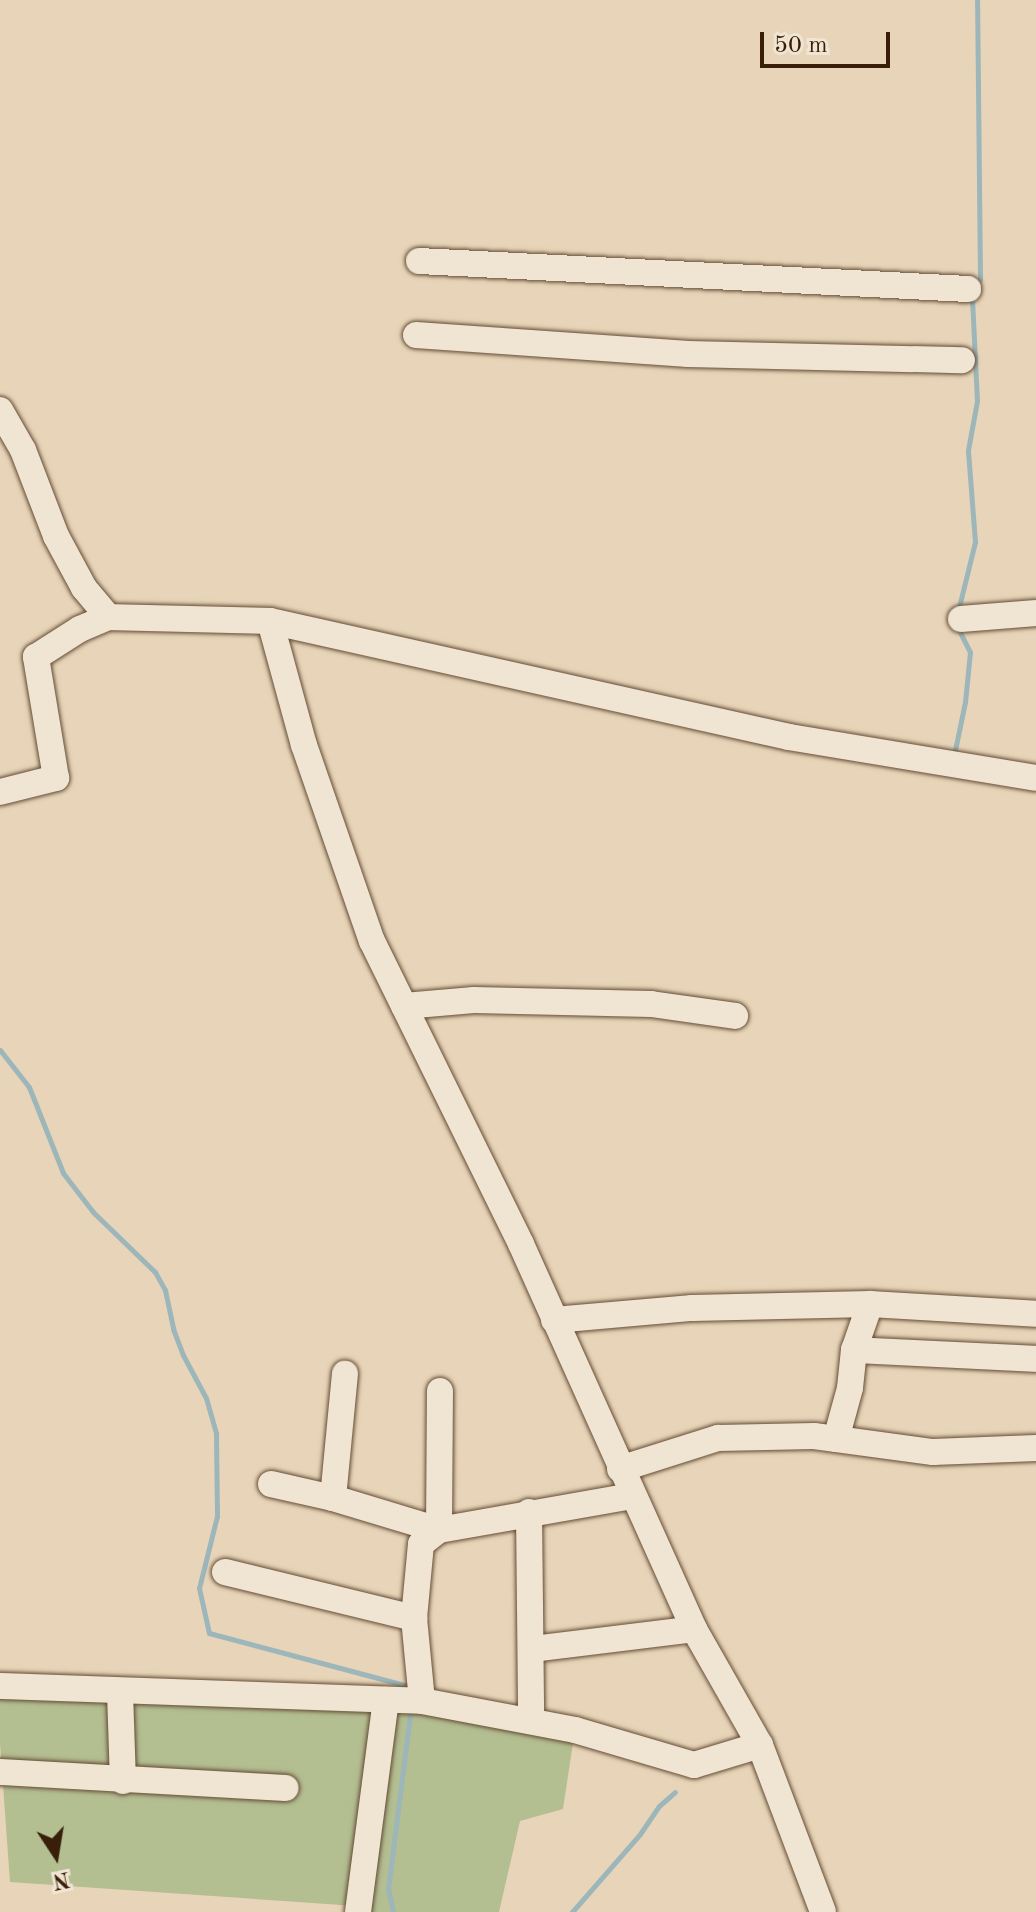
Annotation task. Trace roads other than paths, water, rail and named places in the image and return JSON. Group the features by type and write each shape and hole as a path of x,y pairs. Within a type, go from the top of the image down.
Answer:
{"street":[{"path":"419,261 968,289"},
{"path":"416,335 688,354 962,360"},
{"path":"0,410 23,450 56,536 84,588 108,617"},
{"path":"961,619 1036,613"},
{"path":"0,792 56,778 36,657 80,629 108,617 270,621 789,737 1036,778"},
{"path":"270,621 314,775 372,941 554,1320 631,1496 694,1629 760,1745 823,1912"},
{"path":"404,1006 474,1000 636,1004 735,1016"},
{"path":"554,1320 692,1308 870,1304 1036,1314"},
{"path":"836,1439 850,1388 854,1350 870,1304"},
{"path":"854,1350 1036,1359"},
{"path":"333,1498 345,1374"},
{"path":"439,1530 440,1391"},
{"path":"620,1469 718,1438 814,1436 933,1452 1036,1448"},
{"path":"271,1484 333,1498 439,1530"},
{"path":"422,1701 414,1618 421,1544 439,1530 631,1496"},
{"path":"529,1512 531,1720"},
{"path":"225,1572 414,1618"},
{"path":"532,1649 694,1629"},
{"path":"0,1686 422,1701 531,1720 694,1765 760,1745"},
{"path":"120,1692 123,1781"},
{"path":"358,1912 386,1700"},
{"path":"0,1772 286,1788"}],"waterway":[{"path":"976,288 980,279 977,0"},
{"path":"958,611 975,542 968,450 977,401 972,297"},
{"path":"954,755 965,702 970,652 958,628"},
{"path":"0,1050 29,1087 63,1173 93,1212 155,1272 165,1290 173,1329 183,1355 206,1398 216,1434 217,1516 199,1588 209,1633 408,1686"},
{"path":"393,1912 388,1889 410,1715"},
{"path":"572,1912 640,1834 659,1806 675,1792"}]}
